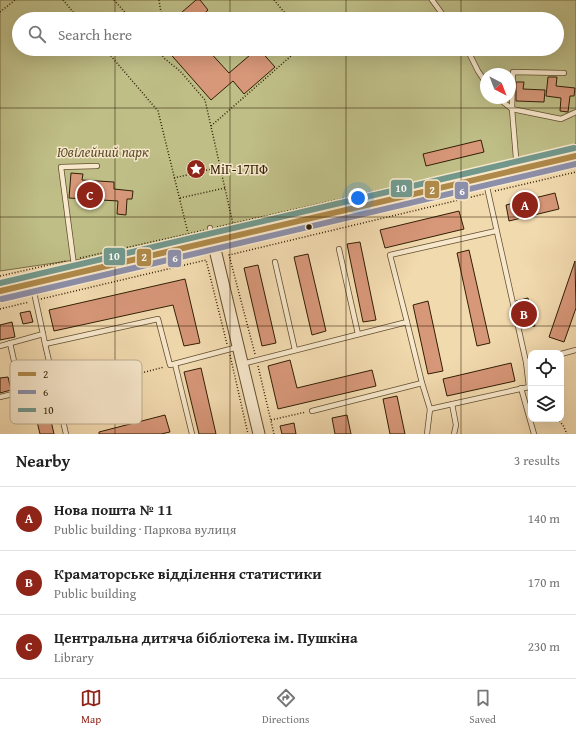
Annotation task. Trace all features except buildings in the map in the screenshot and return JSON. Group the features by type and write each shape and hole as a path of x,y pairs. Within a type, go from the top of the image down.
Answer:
{"street":[{"path":"0,291 576,156"},
{"path":"213,241 233,348 242,364 259,434"}],"lane":[{"path":"432,0 441,12"},
{"path":"470,56 480,74"},
{"path":"518,170 512,109 513,72 564,73"},
{"path":"506,104 512,109 561,118 576,112"},
{"path":"75,273 61,167 97,166"},
{"path":"430,409 529,387 526,362 484,178"},
{"path":"210,228 213,241"},
{"path":"428,434 430,409 390,256 496,231"},
{"path":"339,249 358,334"},
{"path":"274,262 295,350"},
{"path":"32,284 49,360"},
{"path":"45,344 158,319 170,365 233,348"},
{"path":"242,364 407,322"},
{"path":"0,346 43,334"},
{"path":"10,343 13,360"},
{"path":"564,353 576,350"},
{"path":"175,364 192,434"},
{"path":"312,411 422,383"},
{"path":"521,388 534,434"},
{"path":"0,397 10,394"},
{"path":"452,404 456,425 454,434"},
{"path":"64,424 66,434"}],"path":[{"path":"0,12 15,0"},
{"path":"63,0 73,12"},
{"path":"114,0 125,12"},
{"path":"159,0 161,12"},
{"path":"274,0 284,12"},
{"path":"0,276 188,233 158,111 111,56"},
{"path":"163,56 180,71 205,100 233,224 576,144"},
{"path":"211,126 291,56"},
{"path":"174,178 220,167"},
{"path":"274,434 257,360 229,255 576,172"},
{"path":"179,198 225,188"},
{"path":"0,309 206,260 233,348 248,434"},
{"path":"142,373 170,365"},
{"path":"271,420 312,411"},
{"path":"560,422 567,434"}],"green space":[{"name":"Ювілейний парк","path":"0,0 576,0 576,148 190,243 0,271"}],"transit line":[{"name":"10","path":"0,283 574,148"},
{"name":"2","path":"0,291 576,156"},
{"name":"6","path":"2,299 576,164"}],"place":[{"name":"МіГ-17ПФ","path":"196,169"},
{"name":"Центральна дитяча бібліотека ім. Пушкіна","path":"90,195"},
{"name":"Нова пошта № 11","path":"525,205"},
{"name":"Краматорське відділення статистики","path":"524,314"}]}
